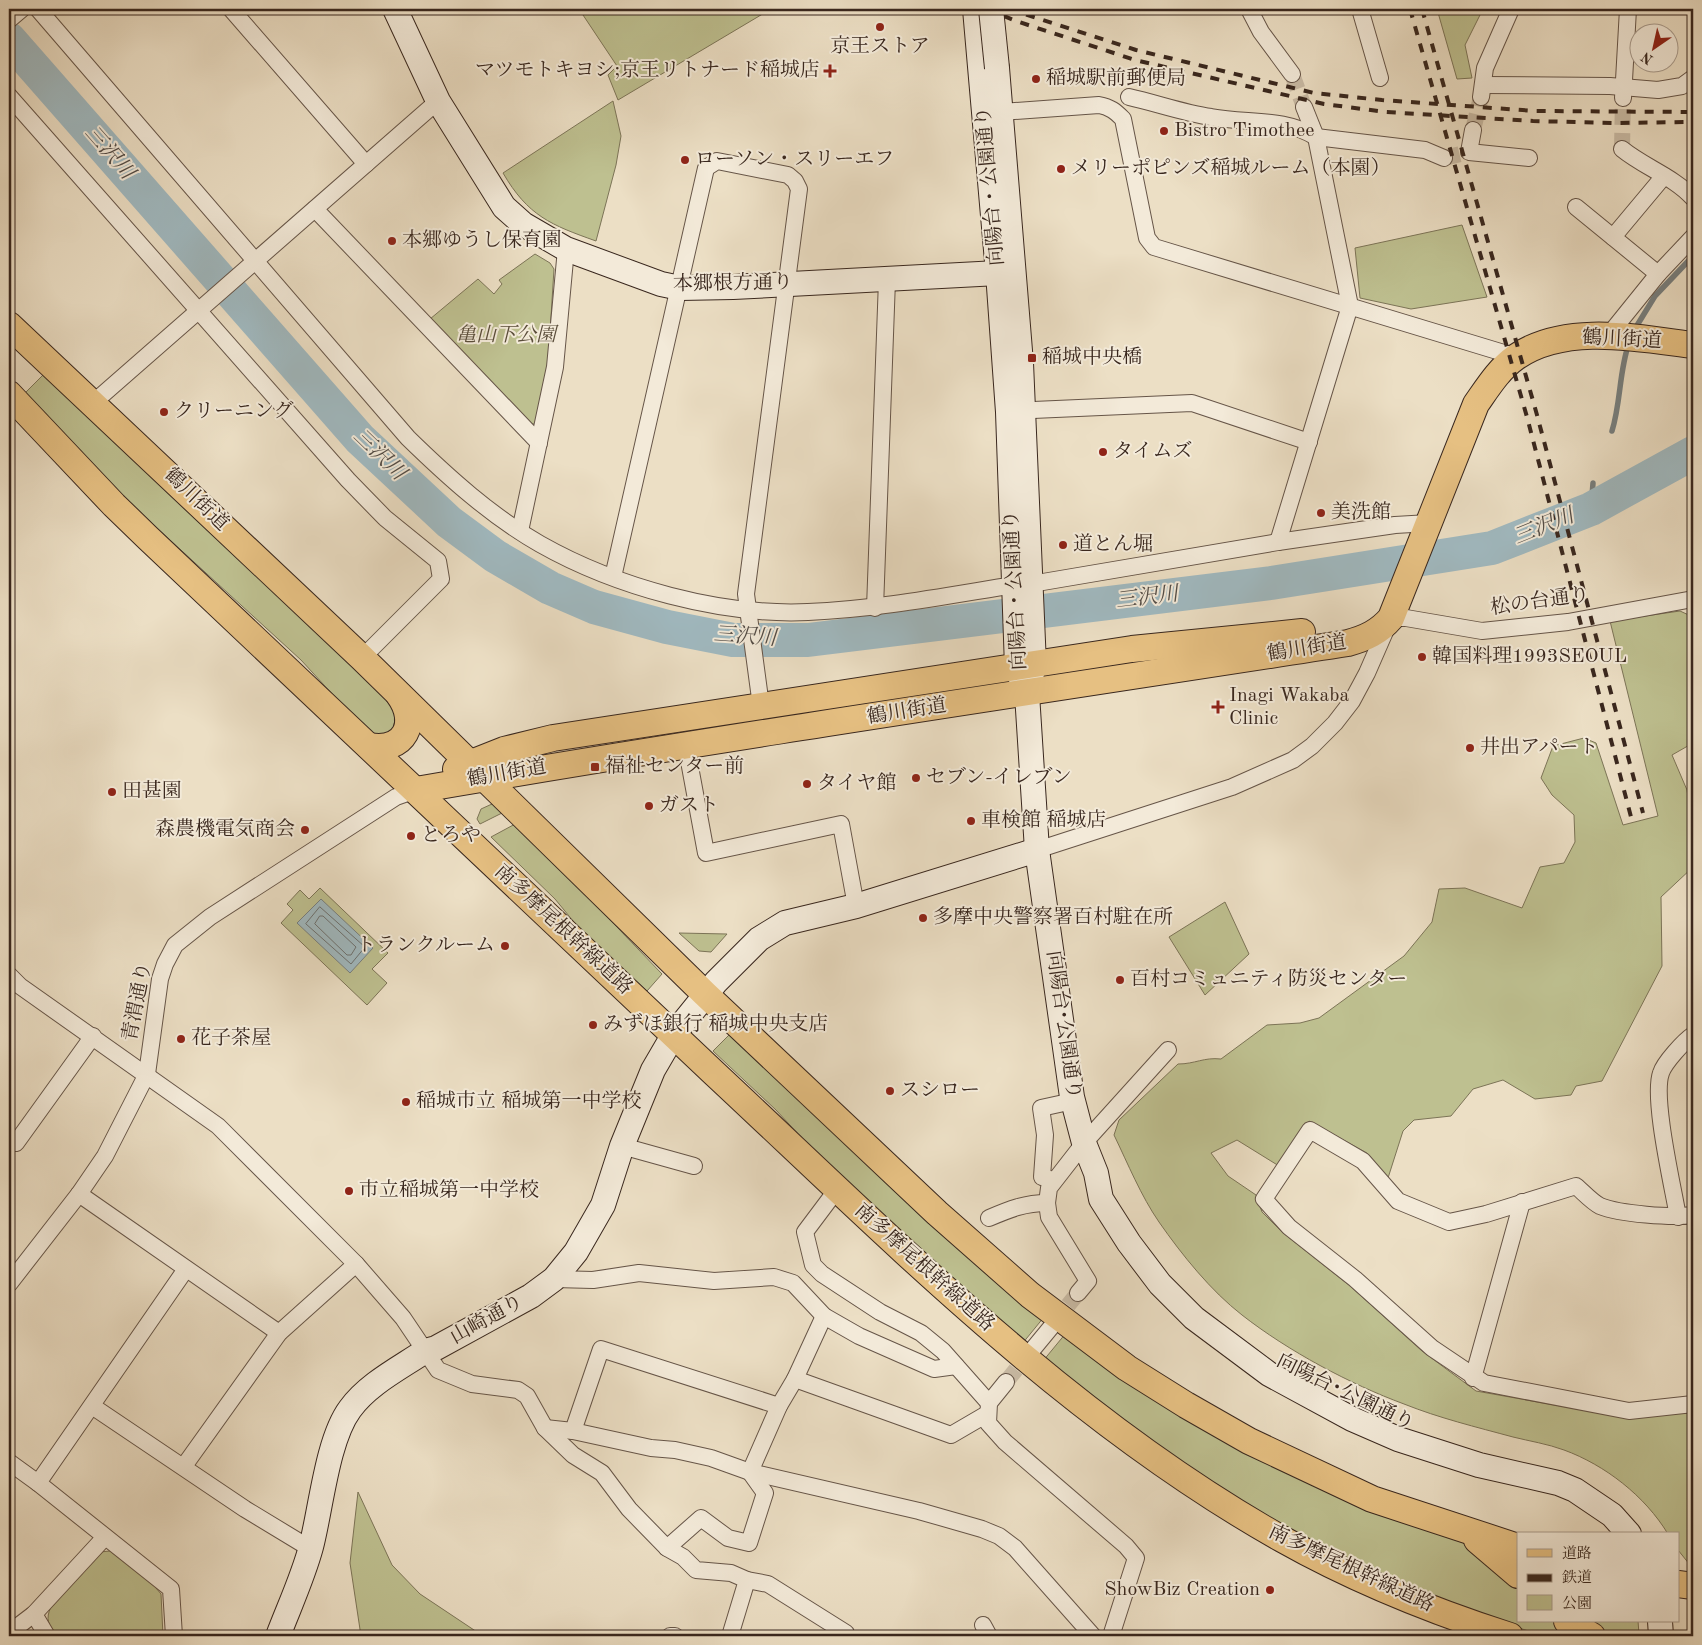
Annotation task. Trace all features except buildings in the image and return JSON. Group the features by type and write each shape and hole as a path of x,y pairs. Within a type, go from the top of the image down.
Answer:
{"main road":[{"name":"鶴川街道","path":"10,327 362,658 476,770"},
{"name":"鶴川街道","path":"416,790 476,770 686,745 1026,694 1348,643 1374,634 1391,618 1476,404 1490,383 1517,357 1562,339 1613,336 1693,345"},
{"path":"9,394 114,505 416,790"},
{"name":"鶴川街道","path":"476,770 504,750 553,738 1132,649 1282,636 1391,618"},
{"path":"369,746 390,746 398,742 408,728 408,713 395,690"},
{"path":"476,770 705,994 985,1256 1037,1300 1127,1368 1186,1405 1324,1478 1372,1499 1517,1547"},
{"name":"南多摩尾根幹線道路","path":"416,790 903,1251 1042,1372 1118,1432 1202,1490 1284,1540 1329,1563 1453,1616 1510,1636"},
{"path":"1459,1529 1485,1546 1517,1574"},
{"path":"1569,1622 1592,1636"}],"street":[{"path":"38,9 249,267 408,438 441,470 520,531 541,544 613,577 749,616 875,608 1023,591 1278,542 1395,526 1427,528"},
{"path":"231,9 366,164"},
{"name":"本郷根方通り","path":"395,9 438,101 504,207 523,224 566,249 661,284 680,288 887,280 998,273"},
{"name":"向陽台・公園通り","path":"975,9 1002,112 1016,411 1026,694"},
{"name":"向陽台・公園通り","path":"992,9 989,66 998,273 1016,411"},
{"path":"1360,9 1380,78"},
{"path":"1511,9 1485,68 1483,91 1624,93 1682,86 1693,78"},
{"path":"1624,93 1628,9"},
{"path":"1255,10 1292,74"},
{"path":"9,96 204,306 348,480 385,518 438,561 441,579 362,658"},
{"path":"1129,96 1212,118 1266,121 1305,131 1316,137 1426,150 1444,158"},
{"path":"93,403 438,101"},
{"path":"1002,112 1099,105 1109,107 1122,119 1147,238 1154,247 1517,357"},
{"path":"1278,542 1350,306 1316,137 1304,107"},
{"path":"1473,130 1469,152 1529,158"},
{"path":"1622,149 1637,162 1664,176 1693,198"},
{"path":"613,577 706,168 717,161 788,175 795,181 799,189 746,594 761,706"},
{"path":"1613,237 1664,176"},
{"path":"1576,207 1658,274"},
{"path":"315,208 538,442"},
{"path":"1613,336 1658,274 1693,237"},
{"path":"520,531 555,368 566,249"},
{"path":"875,608 887,280"},
{"path":"1016,411 1192,403 1309,442"},
{"name":"松の台通り","path":"1391,618 1406,618 1482,631 1568,622 1693,599"},
{"path":"1037,850 1232,787 1293,760 1312,746 1335,723 1352,700 1367,673 1391,618"},
{"name":"向陽台･公園通り","path":"1026,694 1037,850 1074,1101 1084,1143 1096,1174 1101,1199 1128,1243 1160,1284 1194,1318 1269,1374 1352,1419 1398,1439 1460,1459 1558,1483 1575,1490 1612,1515 1626,1532"},
{"path":"686,745 706,852 841,824 856,906"},
{"name":"青渭通り","path":"9,1284 79,1194 105,1156 147,1074 160,979 175,945 210,917 396,797 416,790"},
{"name":"山崎通り","path":"278,1636 310,1549 327,1469 341,1425 350,1409 368,1390 425,1352 514,1306 554,1279 576,1252 593,1226 652,1070 674,1034 705,994 750,946 767,933 785,924 856,906 1037,850"},
{"path":"9,975 20,986 218,1126 242,1147 356,1264 403,1318 438,1370 448,1376 472,1384 518,1390 527,1396 545,1428 572,1455 602,1473 629,1509 667,1548 683,1557 696,1570 731,1573 747,1580 768,1584 846,1633"},
{"path":"1693,1035 1686,1040 1661,1071 1658,1093 1685,1216 1646,1214 1600,1206 1576,1186 1486,1214 1449,1222 1398,1201 1363,1161 1310,1130 1264,1199 1289,1227 1355,1278 1432,1348 1473,1378 1484,1383 1629,1410 1693,1404"},
{"path":"16,1143 93,1036"},
{"path":"1078,1293 1088,1281 1049,1217 1047,1203 1049,1188 1053,1180 1084,1143 1168,1050"},
{"path":"1053,1180 1042,1177 1045,1135 1041,1108 1074,1101"},
{"path":"622,1146 694,1166"},
{"name":"向陽台･公園通り","path":"1096,1174 1115,1190 1142,1236 1171,1273 1239,1335 1276,1360 1326,1388 1401,1423 1441,1438 1554,1465 1578,1474 1621,1504 1642,1532"},
{"path":"838,1188 805,1232 813,1264 842,1289 880,1312 921,1333 942,1351 956,1366 988,1409 988,1423 1006,1442 1126,1546 1136,1558 1112,1634 1113,1636"},
{"path":"79,1194 279,1333"},
{"path":"1473,1378 1522,1202"},
{"path":"990,1218 1016,1206 1028,1203 1047,1203"},
{"path":"184,1466 279,1333 356,1264"},
{"path":"38,1483 186,1269"},
{"path":"554,1279 593,1280 639,1273 714,1281 774,1276 794,1283 824,1316 859,1336 934,1369 956,1366"},
{"path":"750,1472 779,1406 795,1379 824,1316"},
{"path":"1033,1349 1052,1326"},
{"path":"573,1431 601,1348 779,1406"},
{"path":"795,1379 951,1435 988,1409 1006,1382"},
{"path":"92,1406 310,1549"},
{"path":"545,1428 573,1431 710,1458 750,1472 919,1511 999,1536 1015,1548 1093,1636"},
{"path":"9,1462 171,1589 174,1636"},
{"path":"667,1548 701,1518 728,1538 749,1543 766,1493 750,1472"},
{"path":"9,1634 34,1614 105,1537"},
{"path":"730,1636 747,1580"},
{"path":"34,1614 47,1636"},
{"path":"1660,1622 1661,1636"},
{"path":"1674,1622 1676,1636"},
{"path":"670,1636 675,1636"}],"green space":[{"path":"579,9 771,9 618,100 608,75 617,66"},
{"path":"1437,9 1483,9 1465,45 1472,78 1457,79"},
{"path":"613,101 621,136 616,165 596,241 566,230 542,217 522,200 503,173"},
{"path":"1462,225 1487,297 1411,309 1360,298 1355,248"},
{"name":"亀山下公園","path":"535,254 550,263 554,269 548,364 537,424 531,424 430,319 478,279 494,294 502,284 499,280"},
{"path":"47,371 400,710 393,734 370,735 301,660 123,497 23,395"},
{"path":"1680,611 1693,617 1693,743 1672,755 1687,790 1692,824 1693,867 1661,897 1662,966 1602,1081 1576,1086 1571,1095 1535,1099 1503,1080 1473,1089 1451,1116 1414,1120 1403,1131 1388,1178 1367,1153 1309,1121 1279,1166 1237,1140 1211,1153 1228,1176 1256,1195 1262,1212 1282,1232 1350,1286 1422,1351 1476,1391 1628,1418 1693,1412 1693,1565 1690,1565 1680,1552 1680,1532 1667,1532 1659,1520 1636,1495 1623,1483 1594,1464 1558,1448 1444,1418 1383,1396 1341,1377 1299,1354 1242,1315 1197,1272 1159,1222 1146,1202 1114,1135 1119,1120 1178,1064 1221,1059 1267,1025 1300,1023 1319,1018 1404,956 1432,922 1439,889 1465,888 1522,908 1540,867 1564,863 1575,842 1574,815 1552,795 1541,778 1553,746 1584,738 1596,743 1623,825 1658,816 1610,621"},
{"path":"492,804 504,812 480,824 477,819 481,809"},
{"path":"517,823 662,974 647,991 583,933 555,899 491,837"},
{"path":"320,888 388,953 372,969 387,983 367,1005 281,923 293,910 287,904 300,890 309,899"},
{"path":"1225,902 1249,954 1205,995 1169,937"},
{"path":"679,933 727,934 711,952 699,951"},
{"path":"733,1031 1044,1317 1022,1344 850,1190 776,1110 713,1051"},
{"path":"1066,1333 1475,1549 1517,1585 1517,1622 1557,1622 1577,1636 1544,1636 1485,1617 1377,1575 1256,1514 1138,1435 1043,1361"},
{"path":"358,1492 392,1565 420,1594 483,1636 361,1636 350,1563"},
{"path":"110,1551 151,1582 161,1594 163,1636 55,1636 51,1629 48,1615 51,1607 100,1552"},
{"path":"1588,1622 1638,1622 1639,1634 1633,1636 1619,1636"}],"water":[{"path":"321,899 373,948 350,973 297,923"}],"waterway":[{"name":"三沢川","path":"9,39 360,439 449,522 495,556 550,588 594,607 667,627 733,640 808,640 1271,583 1492,548 1591,509 1693,453"},
{"path":"1633,332 1655,296 1693,256"},
{"path":"1612,431 1623,364 1629,343"},
{"path":"1591,509 1593,483"}],"tunnel":[{"path":"1292,74 1304,107"},
{"path":"1473,130 1481,97"},
{"path":"1622,149 1623,98"},
{"path":"1444,158 1469,152"},
{"path":"1053,1324 1078,1293"},
{"path":"1006,1382 1031,1351"}],"railway":[{"path":"987,9 1016,21 1135,60 1324,104 1386,112 1533,121 1693,122"},
{"path":"1009,9 1136,50 1314,93 1535,111 1693,112"},
{"path":"1410,9 1527,417 1631,817"},
{"path":"1422,9 1537,415 1643,813"}],"place":[{"name":"京王ストア","path":"880,27"},
{"name":"マツモトキヨシ;京王リトナード稲城店","path":"830,71"},
{"name":"稲城駅前郵便局","path":"1036,79"},
{"name":"Bistro Timothee","path":"1164,131"},
{"name":"ローソン・スリーエフ","path":"685,160"},
{"name":"メリーポピンズ稲城ルーム（本園）","path":"1061,169"},
{"name":"本郷ゆうし保育園","path":"392,241"},
{"name":"稲城中央橋","path":"1032,358"},
{"name":"クリーニング","path":"164,412"},
{"name":"タイムズ","path":"1103,452"},
{"name":"美洗館","path":"1321,513"},
{"name":"道とん堀","path":"1063,545"},
{"name":"韓国料理1993SEOUL","path":"1422,657"},
{"name":"Inagi Wakaba Clinic","path":"1218,707"},
{"name":"井出アパート","path":"1470,748"},
{"name":"福祉センター前","path":"595,767"},
{"name":"セブン-イレブン","path":"916,778"},
{"name":"タイヤ館","path":"807,784"},
{"name":"田甚園","path":"112,792"},
{"name":"ガスト","path":"649,806"},
{"name":"車検館 稲城店","path":"971,821"},
{"name":"森農機電気商会","path":"305,830"},
{"name":"とろや","path":"411,836"},
{"name":"多摩中央警察署百村駐在所","path":"923,918"},
{"name":"トランクルーム","path":"505,946"},
{"name":"百村コミュニティ防災センター","path":"1120,980"},
{"name":"みずほ銀行 稲城中央支店","path":"593,1025"},
{"name":"花子茶屋","path":"181,1039"},
{"name":"スシロー","path":"890,1091"},
{"name":"稲城市立 稲城第一中学校","path":"406,1102"},
{"name":"市立稲城第一中学校","path":"349,1191"},
{"name":"ShowBiz Creation","path":"1270,1590"}]}
